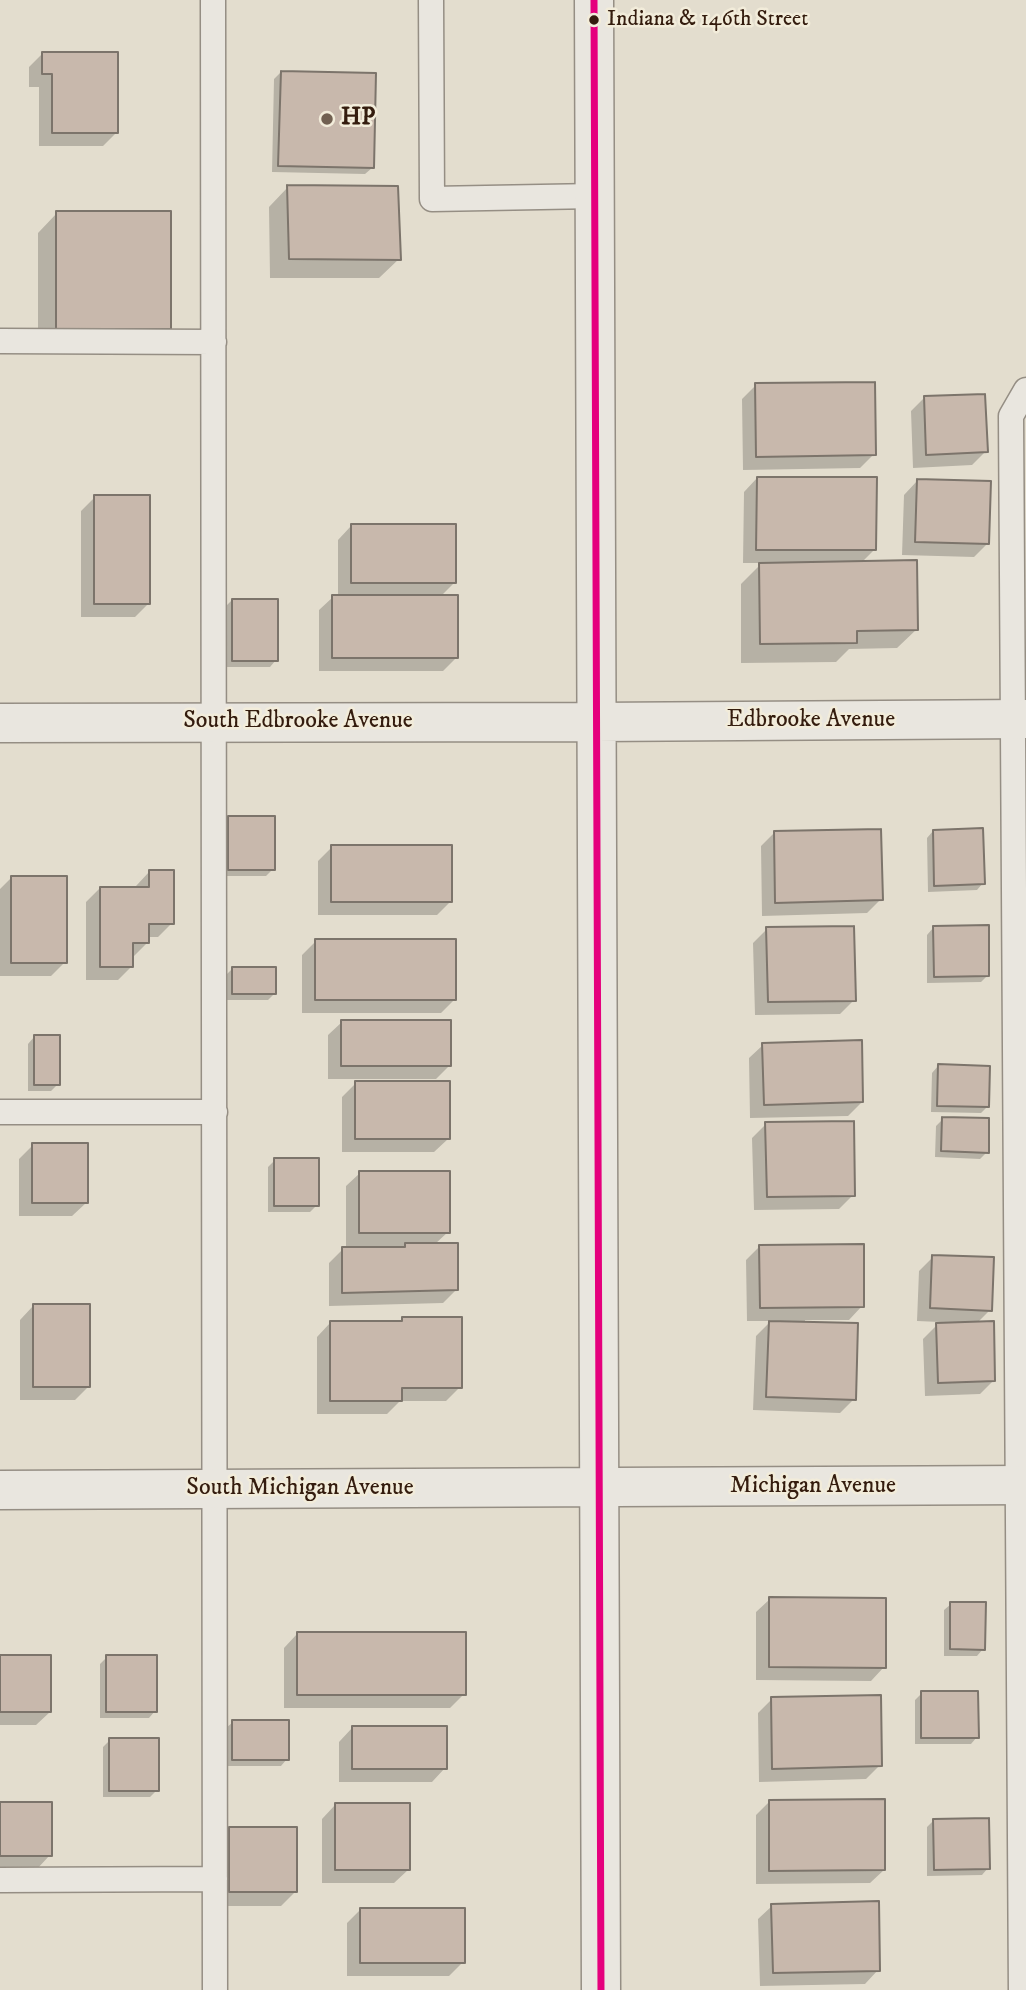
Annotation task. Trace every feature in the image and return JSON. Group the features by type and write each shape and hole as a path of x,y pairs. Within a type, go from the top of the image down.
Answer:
{"street":[{"path":"594,0 601,1990"},
{"name":"Edbrooke Avenue","path":"597,722 1019,719"},
{"name":"South Edbrooke Avenue","path":"0,723 597,722"},
{"name":"Michigan Avenue","path":"599,1488 1022,1485"},
{"name":"South Michigan Avenue","path":"0,1490 599,1488"}],"lane":[{"path":"213,0 215,1990"},
{"path":"431,0 432,200 595,196"},
{"path":"0,341 214,342"},
{"path":"1021,1990 1023,1877 1019,719 1011,416 1026,390"},
{"path":"0,1112 215,1112"},
{"path":"0,1880 215,1879"}],"building":[{"path":"42,52 118,52 118,133 52,133 52,74 42,74"},
{"name":"HP","path":"281,71 376,73 374,168 278,166"},
{"path":"287,185 398,186 401,260 289,259"},
{"path":"56,211 171,211 171,329 56,329"},
{"path":"875,382 876,455 756,457 755,383"},
{"path":"985,394 988,452 926,455 924,396"},
{"path":"757,477 877,477 876,550 756,550"},
{"path":"917,479 991,481 989,544 915,542"},
{"path":"94,495 150,495 150,604 94,604"},
{"path":"351,524 456,524 456,583 351,583"},
{"path":"917,560 918,630 857,631 857,643 760,644 759,563"},
{"path":"332,595 458,595 458,658 332,658"},
{"path":"232,599 278,599 278,661 232,661"},
{"path":"228,816 275,816 275,870 228,870"},
{"path":"983,828 985,884 934,886 933,830"},
{"path":"881,829 883,900 775,903 774,831"},
{"path":"331,845 452,845 452,902 331,902"},
{"path":"149,870 174,870 174,924 149,924 149,943 133,943 133,967 100,967 100,887 149,887"},
{"path":"11,876 67,876 67,963 11,963"},
{"path":"989,925 989,976 934,977 933,926"},
{"path":"854,926 856,1001 768,1002 766,927"},
{"path":"315,939 456,939 456,1000 315,1000"},
{"path":"232,967 276,967 276,994 232,994"},
{"path":"341,1020 451,1020 451,1066 341,1066"},
{"path":"34,1035 60,1035 60,1085 34,1085"},
{"path":"862,1040 863,1102 764,1105 762,1043"},
{"path":"938,1064 990,1066 989,1107 937,1106"},
{"path":"355,1081 450,1081 450,1139 355,1139"},
{"path":"942,1117 989,1118 989,1153 941,1151"},
{"path":"854,1121 855,1196 767,1197 765,1122"},
{"path":"32,1143 88,1143 88,1203 32,1203"},
{"path":"274,1158 319,1158 319,1206 274,1206"},
{"path":"359,1171 450,1171 450,1233 359,1233"},
{"path":"405,1243 458,1243 458,1290 342,1293 342,1247 405,1247"},
{"path":"864,1244 864,1307 760,1308 759,1245"},
{"path":"932,1255 994,1257 992,1311 930,1308"},
{"path":"33,1304 90,1304 90,1387 33,1387"},
{"path":"402,1317 462,1317 462,1388 402,1388 402,1401 330,1401 330,1321 402,1321"},
{"path":"769,1321 858,1323 856,1400 766,1397"},
{"path":"994,1321 995,1381 938,1383 936,1323"},
{"path":"769,1597 886,1598 886,1668 769,1667"},
{"path":"950,1602 986,1602 985,1650 950,1649"},
{"path":"297,1632 466,1632 466,1695 297,1695"},
{"path":"0,1655 51,1655 51,1712 0,1712"},
{"path":"106,1655 157,1655 157,1712 106,1712"},
{"path":"921,1691 978,1691 979,1738 921,1738"},
{"path":"881,1695 882,1766 772,1769 771,1697"},
{"path":"232,1720 289,1720 289,1760 232,1760"},
{"path":"352,1726 447,1726 447,1769 352,1769"},
{"path":"109,1738 159,1738 159,1791 109,1791"},
{"path":"885,1799 885,1870 769,1871 769,1800"},
{"path":"0,1802 52,1802 52,1856 0,1856"},
{"path":"335,1803 410,1803 410,1870 335,1870"},
{"path":"989,1818 990,1869 934,1870 933,1819"},
{"path":"229,1827 297,1827 297,1892 229,1892"},
{"path":"879,1901 880,1971 773,1973 771,1904"},
{"path":"360,1908 465,1908 465,1963 360,1963"}],"transit line":[{"path":"594,0 601,1990"}],"place":[{"name":"Indiana & 146th Street","path":"594,20"},
{"name":"HP","path":"327,119"}]}
